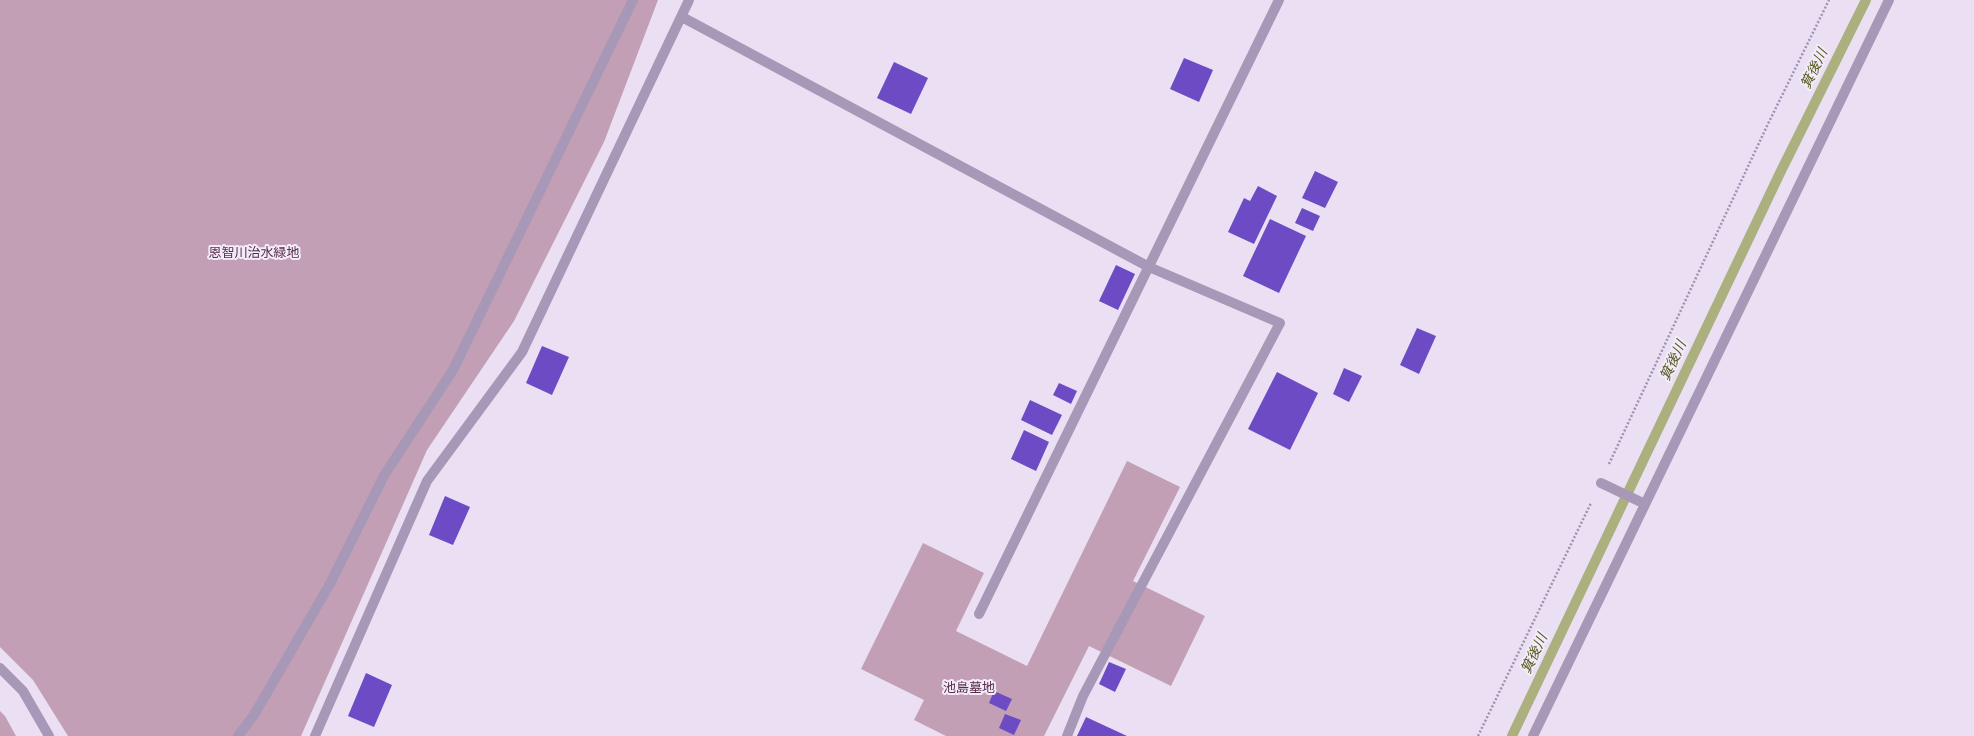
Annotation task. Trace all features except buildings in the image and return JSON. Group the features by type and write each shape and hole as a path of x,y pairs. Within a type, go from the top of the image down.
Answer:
{"street":[{"path":"238,736 254,715 331,582 385,474 452,370 634,0"},
{"path":"315,736 427,481 522,352 689,0"},
{"path":"978,614 1279,0"},
{"path":"1533,736 1889,0"},
{"path":"682,17 1149,267 1280,323 1083,696 1068,736"},
{"path":"1600,483 1645,504"},
{"path":"0,668 22,691 49,736"}],"path":[{"path":"1478,736 1600,483 1766,128 1829,0"}],"green space":[{"name":"恩智川治水緑地","path":"0,0 658,0 604,142 514,321 427,450 301,736 68,736 33,680 0,647"},
{"name":"池島墓地","path":"1127,461 1180,487 1133,581 1205,616 1171,686 1089,646 1044,736 946,736 914,720 924,700 861,669 923,543 984,573 956,631 1027,666"},
{"path":"0,711 5,716 16,736 0,736"}],"waterway":[{"name":"箕後川","path":"1512,736 1780,173 1866,0"}]}
